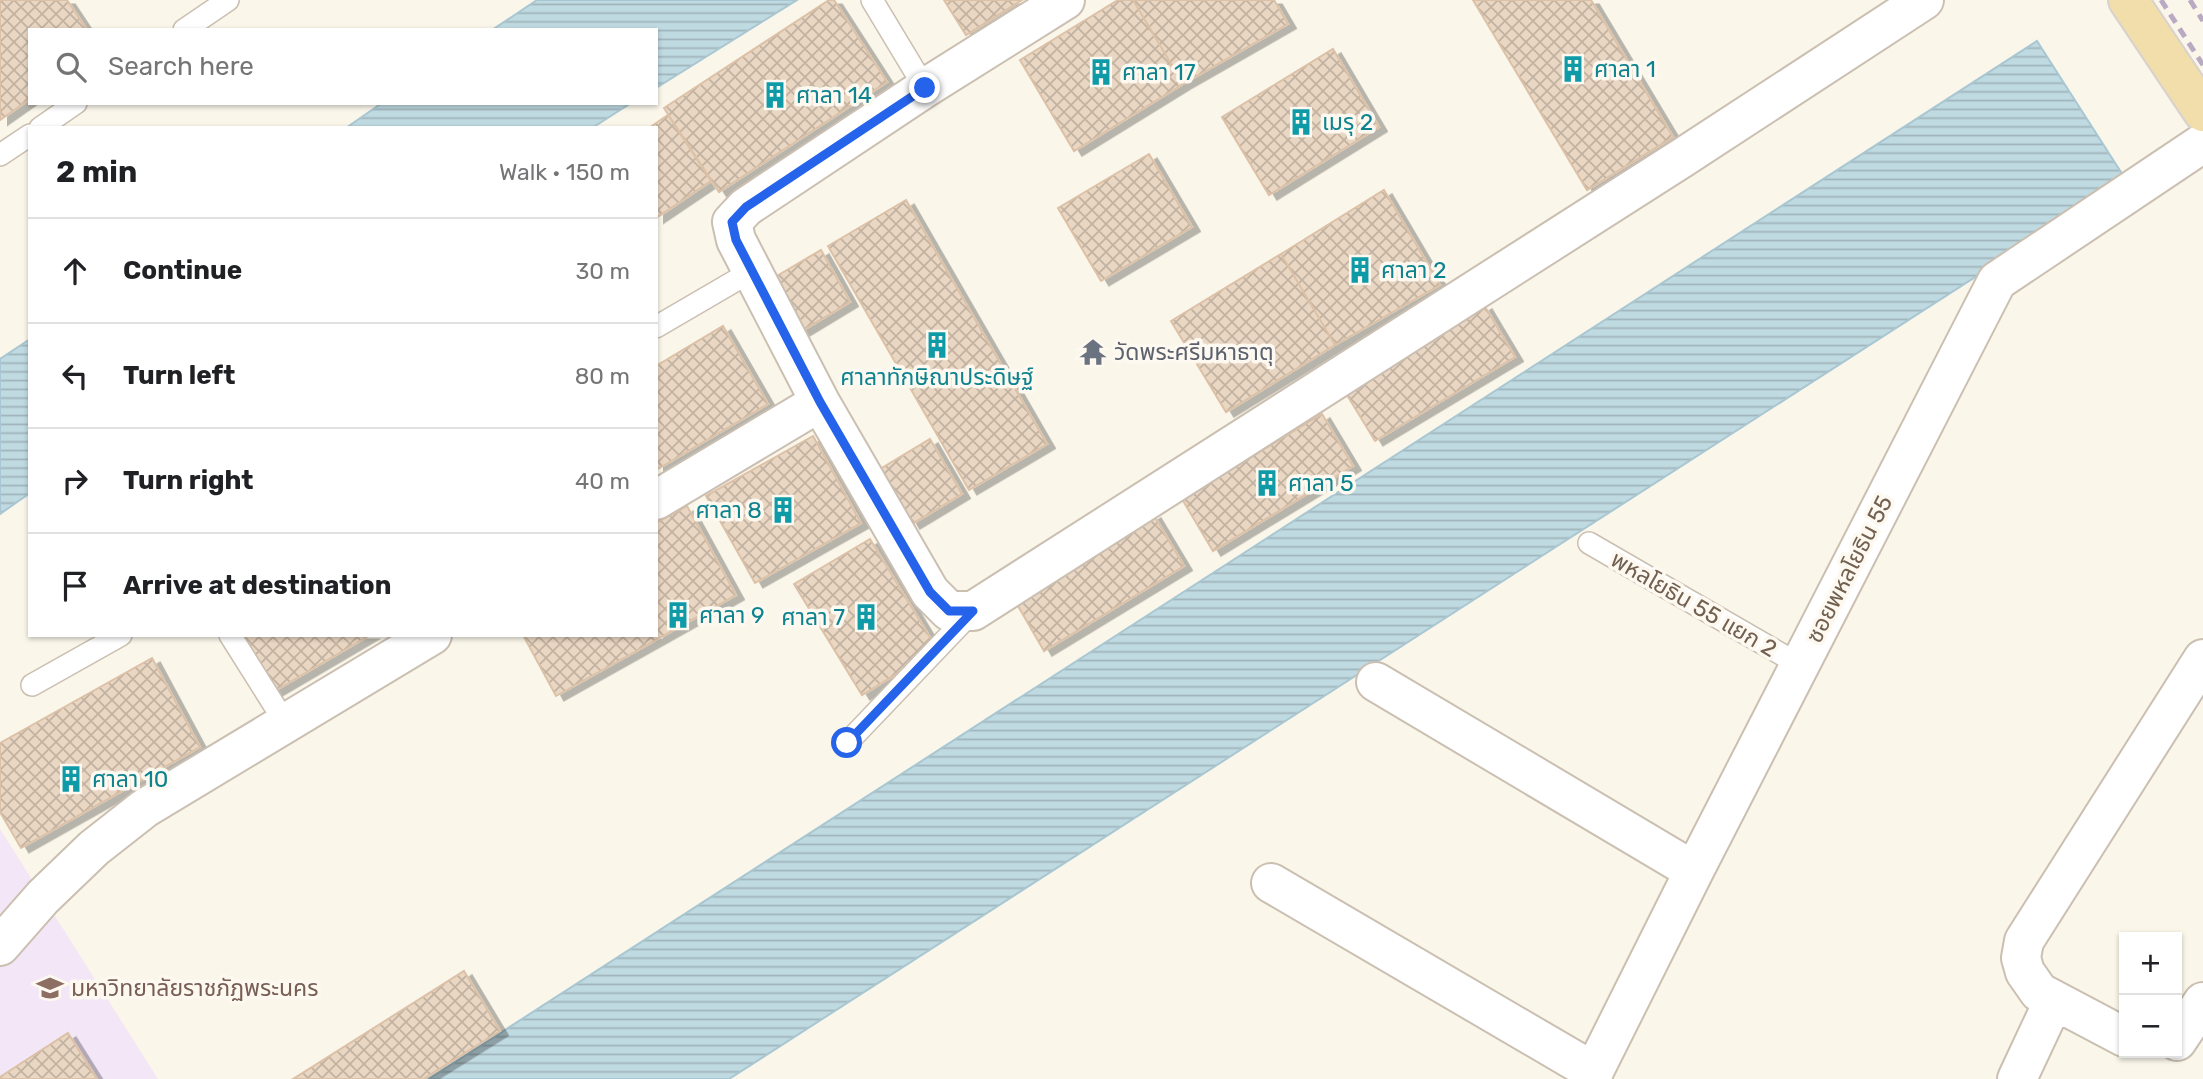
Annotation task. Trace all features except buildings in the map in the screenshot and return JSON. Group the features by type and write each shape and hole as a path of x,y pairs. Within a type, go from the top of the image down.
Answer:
{"main road":[{"path":"2128,0 2203,112"}],"street":[{"path":"1065,0 925,88 746,207 732,222 736,240 820,402 930,592 949,611 973,611 1924,0"},
{"name":"ซอยพหลโยธิน 55","path":"1592,1076 1694,871 1997,281 2203,143"},
{"path":"658,499 820,402"},
{"path":"0,946 43,897 86,856 145,808 429,637"},
{"path":"2119,1034 2039,992 2025,972 2021,958 2024,941 2203,659"},
{"path":"1377,682 1694,871"},
{"path":"1271,883 1592,1076"},
{"path":"2017,1079 2054,1000"},
{"path":"2182,1034 2203,1002"}],"lane":[{"path":"187,28 228,0"},
{"path":"872,0 925,88"},
{"path":"43,126 73,105"},
{"path":"0,155 28,136"},
{"path":"658,326 752,271"},
{"name":"พหลโยธิน 55 แยก 2","path":"1589,543 1800,665"},
{"path":"847,743 973,611"},
{"path":"32,685 117,637"},
{"path":"231,637 286,724"}],"shaded area":[{"name":"มหาวิทยาลัยราชภัฏพระนคร","path":"0,829 43,897 158,1079 0,1079"}],"water":[{"path":"537,0 797,0 658,87 658,28 495,28"},
{"path":"2037,41 2126,180 729,1079 429,1079"},
{"path":"379,105 628,105 595,126 349,126"},
{"path":"28,340 28,494 0,514 0,359"}],"railway":[{"path":"2161,0 2203,65"},
{"path":"2190,0 2203,21"}],"place":[{"name":"ศาลา 1","path":"1573,69"},
{"name":"ศาลา 17","path":"1101,72"},
{"name":"ศาลา 14","path":"775,95"},
{"name":"เมรุ 2","path":"1301,122"},
{"name":"ศาลา 2","path":"1360,270"},
{"name":"ศาลาทักษิณาประดิษฐ์","path":"937,345"},
{"name":"วัดพระศรีมหาธาตุ","path":"1093,352"},
{"name":"ศาลา 5","path":"1267,483"},
{"name":"ศาลา 8","path":"783,510"},
{"name":"ศาลา 9","path":"678,615"},
{"name":"ศาลา 7","path":"866,617"},
{"name":"ศาลา 10","path":"71,779"},
{"name":"มหาวิทยาลัยราชภัฏพระนคร","path":"50,988"}],"route":[{"path":"847,743 973,611 949,611 930,592 820,402 736,240 732,222 746,207 925,88"}]}
